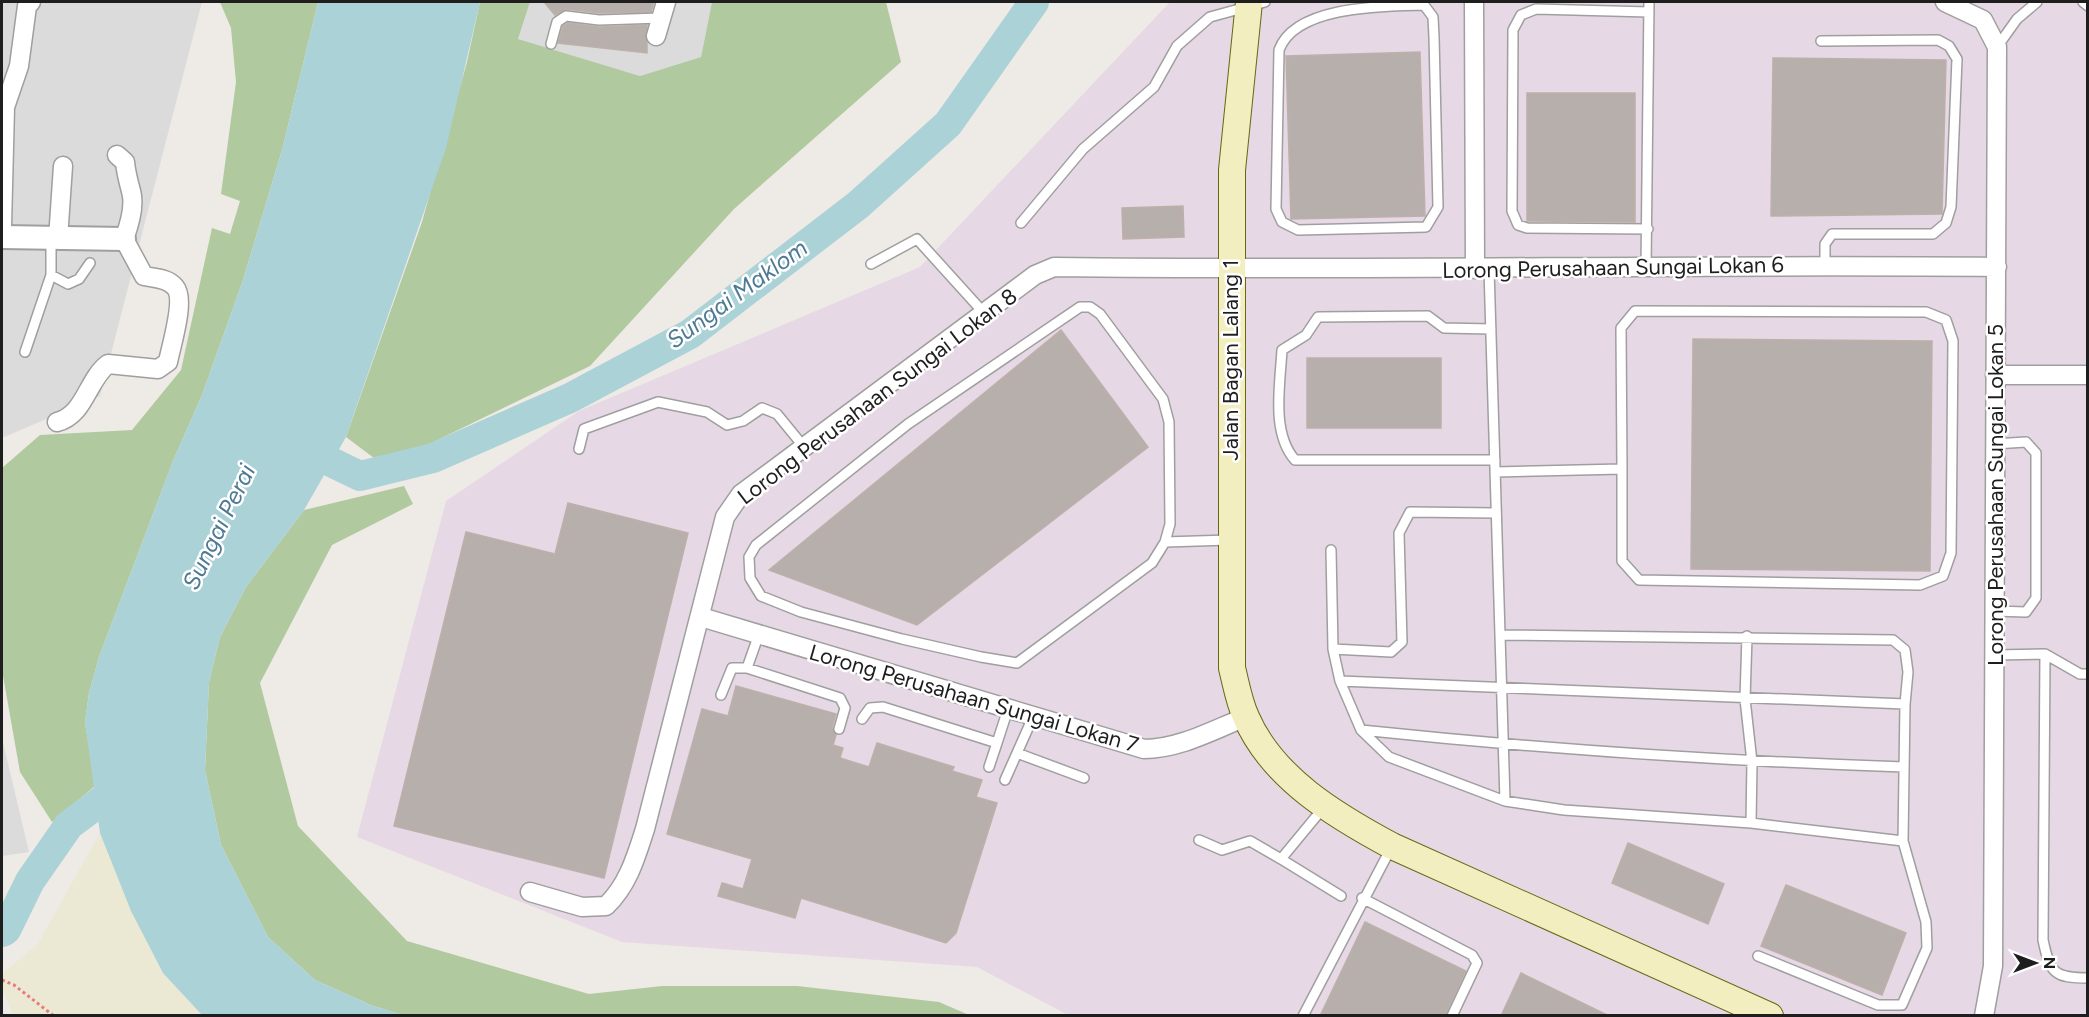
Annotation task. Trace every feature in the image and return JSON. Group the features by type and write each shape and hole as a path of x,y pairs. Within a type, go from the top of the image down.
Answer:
{"main road":[{"name":"Jalan Bagan Lalang 1","path":"1254,3 1232,170 1230,269 1232,668 1246,717 1269,756 1324,807 1392,846 1770,1016"}],"street":[{"path":"2,226 5,107 19,66 27,6 31,2"},
{"path":"1474,2 1482,269"},
{"name":"Lorong Perusahaan Sungai Lokan 5","path":"1945,2 1983,20 1997,47 1993,966 1984,1016"},
{"path":"656,36 663,10"},
{"path":"57,423 64,421 89,394 98,372 108,364 158,369 168,362 180,304 179,293 174,285 164,280 144,276 124,239 129,226 131,192 126,180 126,162 117,155"},
{"path":"54,239 63,166"},
{"path":"2,237 124,239"},
{"name":"Lorong Perusahaan Sungai Lokan 6","path":"1230,269 1825,265 1997,267"},
{"name":"Lorong Perusahaan Sungai Lokan 8","path":"530,892 595,908 606,906 617,897 631,872 645,829 725,517 741,494 1035,275 1054,267 1230,269"},
{"path":"1995,375 2088,375"},
{"name":"Lorong Perusahaan Sungai Lokan 7","path":"701,617 1143,749 1161,749 1246,717"}],"lane":[{"path":"1997,47 2017,19 2037,2"},
{"path":"2083,2 2088,6"},
{"path":"1021,223 1083,149 1154,87 1177,46 1210,17 1254,3"},
{"path":"1365,4 1424,5 1433,17 1438,207 1426,227 1298,230 1282,222 1276,209 1279,50 1289,35 1312,19 1365,4"},
{"path":"1646,268 1648,229 1649,7 1536,9 1521,15 1513,30 1512,212 1518,225 1527,228 1648,229"},
{"path":"551,44 557,22 566,16 599,21 663,10"},
{"path":"1821,41 1938,40 1949,46 1957,59 1951,207 1946,223 1933,234 1832,234 1825,244 1825,265"},
{"path":"25,352 51,275 54,239"},
{"path":"872,264 917,239 984,313"},
{"path":"51,275 68,284 79,279 90,263"},
{"path":"1482,269 1491,329 1505,801"},
{"path":"1080,307 1090,307 1100,314 1163,399 1170,422 1171,447 1170,524 1165,542 1152,562 1017,663 958,652 801,612 761,596 750,578 750,557 756,545 908,424 1080,307"},
{"path":"1635,311 1926,312 1946,320 1953,341 1951,553 1943,576 1920,585 1639,579 1622,561 1622,469 1621,328 1635,311"},
{"path":"1491,329 1444,328 1428,316 1318,317 1306,335 1282,350 1280,424 1285,448 1295,460 1495,460"},
{"path":"579,449 584,429 658,402 707,411 727,425 743,421 762,408 777,414 804,447"},
{"path":"1994,444 2026,442 2036,453 2036,598 2026,612 1995,611"},
{"path":"1495,472 1622,469"},
{"path":"1333,649 1391,652 1402,642 1400,533 1410,512 1496,513"},
{"path":"1165,542 1230,540"},
{"path":"1331,550 1333,649 1340,681 1361,730 1389,757 1505,801 1563,810 1751,823 1903,841"},
{"path":"747,668 759,634"},
{"path":"1500,635 1747,636 1893,640 1905,650 1908,672 1905,704 1903,841 1926,922 1927,948 1902,1005 1878,1005 1758,956"},
{"path":"1747,636 1745,699 1752,762 1751,823"},
{"path":"1995,655 2045,654 2080,674 2088,674"},
{"path":"2045,654 2043,940 2049,967 2064,978 2088,978"},
{"path":"721,695 732,668 747,668 840,698 845,708 839,729"},
{"path":"1340,681 1905,704"},
{"path":"862,719 870,708 883,707 997,742"},
{"path":"989,767 1008,709"},
{"path":"1005,780 1033,717"},
{"path":"1361,730 1503,745 1752,762 1904,768"},
{"path":"1017,753 1084,778"},
{"path":"1281,859 1324,807"},
{"path":"1199,840 1222,850 1250,842 1341,896"},
{"path":"1303,1016 1362,898 1392,846"},
{"path":"1362,898 1472,955 1477,963 1452,1016"}],"path":[{"path":"2,980 14,984 54,1016"}],"shaded area":[{"path":"2,2 202,2 100,396 2,438"},
{"path":"530,2 712,2 701,57 640,76 518,39"},
{"path":"1170,2 2087,2 2087,1015 1068,1015 977,967 622,942 357,837 446,501 579,411 920,267"},
{"path":"2,738 29,852 2,856"},
{"path":"100,833 131,911 163,973 202,1015 13,1015 2,988 2,974 38,944"}],"green space":[{"path":"220,2 318,2 282,150 243,280 202,395 173,461 99,657 89,693 85,722 95,786 52,822 20,772 2,670 2,468 40,435 132,430 181,370 212,228 230,234 240,201 221,194 236,82 231,28"},
{"path":"480,2 530,2 518,39 640,76 701,57 712,2 886,2 901,62 734,209 590,366 417,450 374,458 346,437 422,222 467,62"},
{"path":"404,486 413,504 332,545 260,683 298,826 407,941 589,994 662,986 797,986 939,1002 969,1015 403,1015 373,1006 315,980 268,937 221,845 205,770 209,682 220,637 246,587 304,510"}],"water":[{"name":"Sungai Perai","path":"318,2 480,2 446,148 346,437 304,510 246,587 220,637 209,682 205,770 221,845 268,937 315,980 373,1006 403,1015 202,1015 163,973 131,911 100,833 85,722 89,693 99,657 173,461 202,395 243,280 282,150"}],"building":[{"path":"544,2 654,2 651,12 599,13 567,9 555,15"},
{"path":"568,23 599,27 647,25 647,53 558,43 563,26"},
{"path":"1420,52 1425,216 1291,219 1286,56"},
{"path":"1773,58 1946,60 1942,214 1771,216"},
{"path":"1527,93 1635,93 1635,222 1527,221"},
{"path":"1183,206 1184,237 1123,239 1122,208"},
{"path":"1061,330 1148,447 917,625 769,570"},
{"path":"1693,339 1932,341 1930,571 1691,569"},
{"path":"1307,358 1441,358 1441,428 1307,428"},
{"path":"568,503 688,533 604,878 394,826 466,532 555,554"},
{"path":"736,686 836,714 832,728 836,735 833,745 843,748 840,758 869,767 877,743 954,767 952,771 982,780 976,797 997,803 956,933 946,943 801,898 795,918 718,896 722,883 743,889 752,859 667,834 702,709 728,716"},
{"path":"1628,843 1724,884 1708,924 1612,883"},
{"path":"1786,885 1906,933 1882,995 1761,946"},
{"path":"1365,922 1466,971 1445,1016 1320,1016"},
{"path":"1521,973 1609,1016 1501,1016"}],"waterway":[{"name":"Sungai Maklom","path":"301,438 331,462 360,476 433,458 570,398 690,334 858,205 948,124 1034,2"},
{"path":"2,932 6,930 30,881 69,825 128,781"}]}
